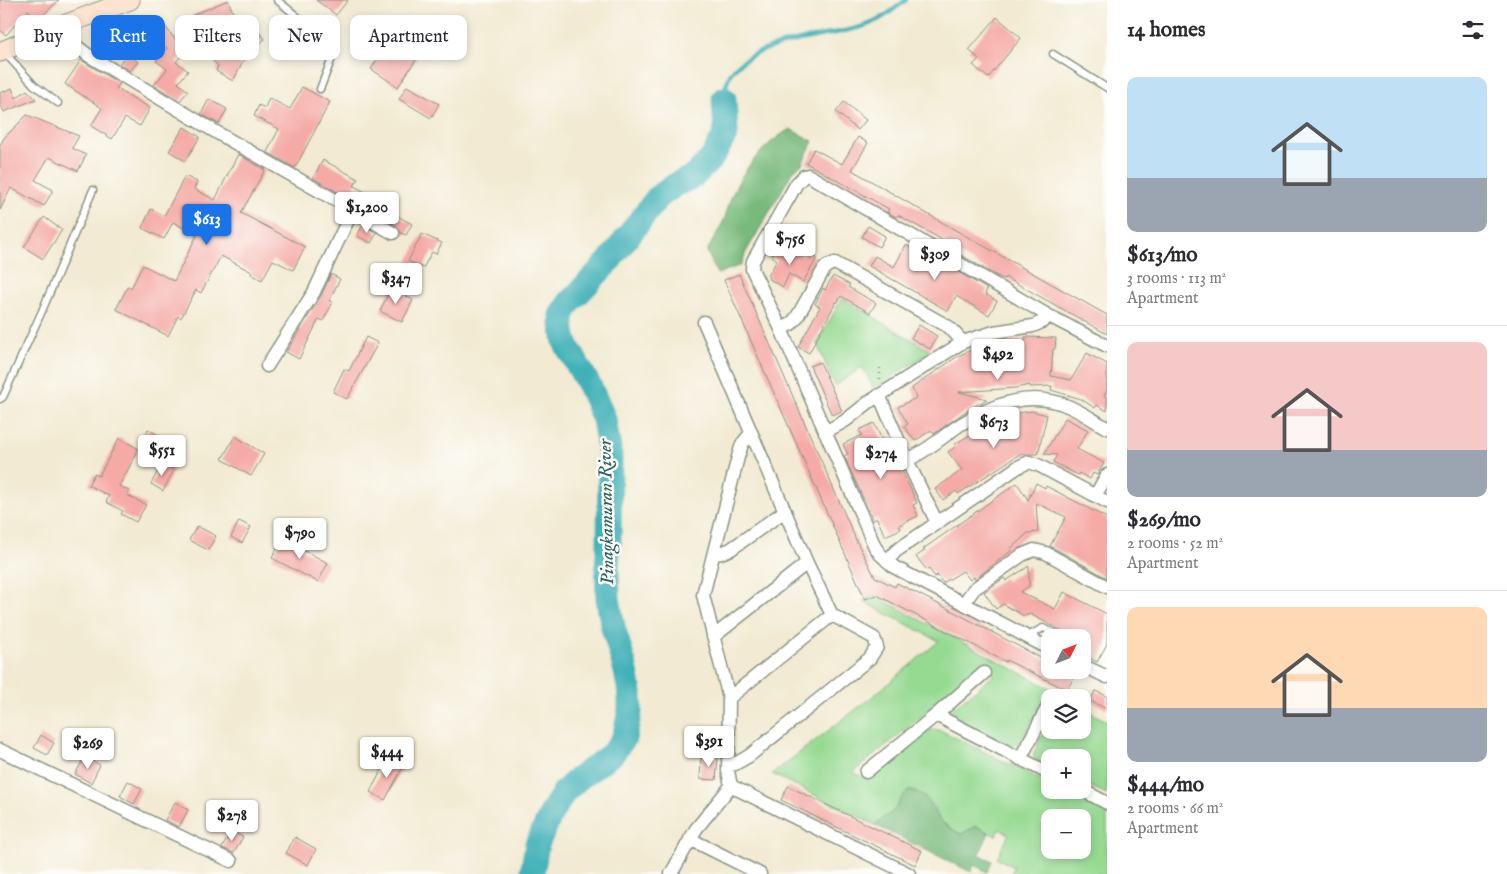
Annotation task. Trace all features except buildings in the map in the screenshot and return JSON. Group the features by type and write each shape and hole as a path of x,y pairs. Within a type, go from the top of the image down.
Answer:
{"main road":[{"path":"81,19 130,0"},
{"path":"1,51 15,45"}],"street":[{"path":"81,50 221,135 394,232"},
{"path":"1041,645 902,571 887,561 876,547 781,329 752,270 752,265 797,183 804,176 813,177 1049,316 1107,346"},
{"path":"267,366 314,292 353,210"},
{"path":"781,329 798,318 824,269 835,263 949,327 964,342"},
{"path":"825,432 845,421 879,395 964,342 994,332 1033,326 1049,316"},
{"path":"704,322 807,563 832,616 874,638 877,647 873,655 749,756 728,765"},
{"path":"879,395 937,523"},
{"path":"907,460 920,454 978,414 1014,401 1039,398 1060,403 1081,412 1107,428"},
{"path":"751,433 742,444 738,457 703,595 729,698 729,782 731,786 909,874"},
{"path":"887,561 896,551 1018,467 1029,462 1107,502"},
{"path":"1095,496 1107,475"},
{"path":"714,554 731,549 785,511"},
{"path":"964,603 974,589 1022,555 1034,550 1046,553 1107,587"},
{"path":"713,637 807,563"},
{"path":"729,698 832,616"},
{"path":"1091,668 1106,674"},
{"path":"866,772 936,716 984,673"},
{"path":"936,716 1041,770"},
{"path":"1020,759 1041,719"},
{"path":"0,750 231,861"},
{"path":"671,874 698,826 731,786"},
{"path":"1091,795 1107,803"},
{"path":"690,839 760,874"}],"lane":[{"path":"277,0 326,40 331,61 320,89"},
{"path":"1,51 34,85 58,103"},
{"path":"1053,54 1107,88"},
{"path":"0,400 42,311 92,190"},
{"path":"1026,638 1041,629"}],"green space":[{"path":"790,129 813,141 802,164 793,171 746,252 741,265 717,274 707,251 724,220 741,177 755,158 771,142"},
{"path":"842,298 930,352 874,389 862,367 835,386 817,344"},
{"path":"871,594 1052,689 1041,689 1041,707 1021,741 1017,745 1012,746 952,717 950,714 950,711 994,675 982,667 854,773 869,779 927,731 934,729 942,731 1041,780 1041,799 1081,799 1107,812 1107,874 1011,874 1014,867 997,858 1009,834 999,829 996,836 976,826 961,834 943,822 932,804 894,812 881,819 875,825 772,774 872,697 939,641 863,601 870,599"},
{"path":"1091,713 1107,721 1107,794 1091,787 1091,749 1041,749 1041,762 1034,759 1034,753 1041,738 1091,739"},
{"path":"907,791 919,793 927,799 940,821 961,834 976,826 989,833 979,854 992,861 987,872 974,865 971,872 875,825 894,810"}],"waterway":[{"path":"724,99 725,89 731,73 742,62 756,53 792,42 870,24 906,0"},
{"name":"Pinagkamuran River","path":"532,874 537,844 553,810 565,791 612,754 624,738 630,711 630,693 626,671 613,627 608,599 610,455 604,419 590,387 565,342 562,315 570,302 609,261 658,197 677,184 694,176 712,158 726,133 724,99"}]}
